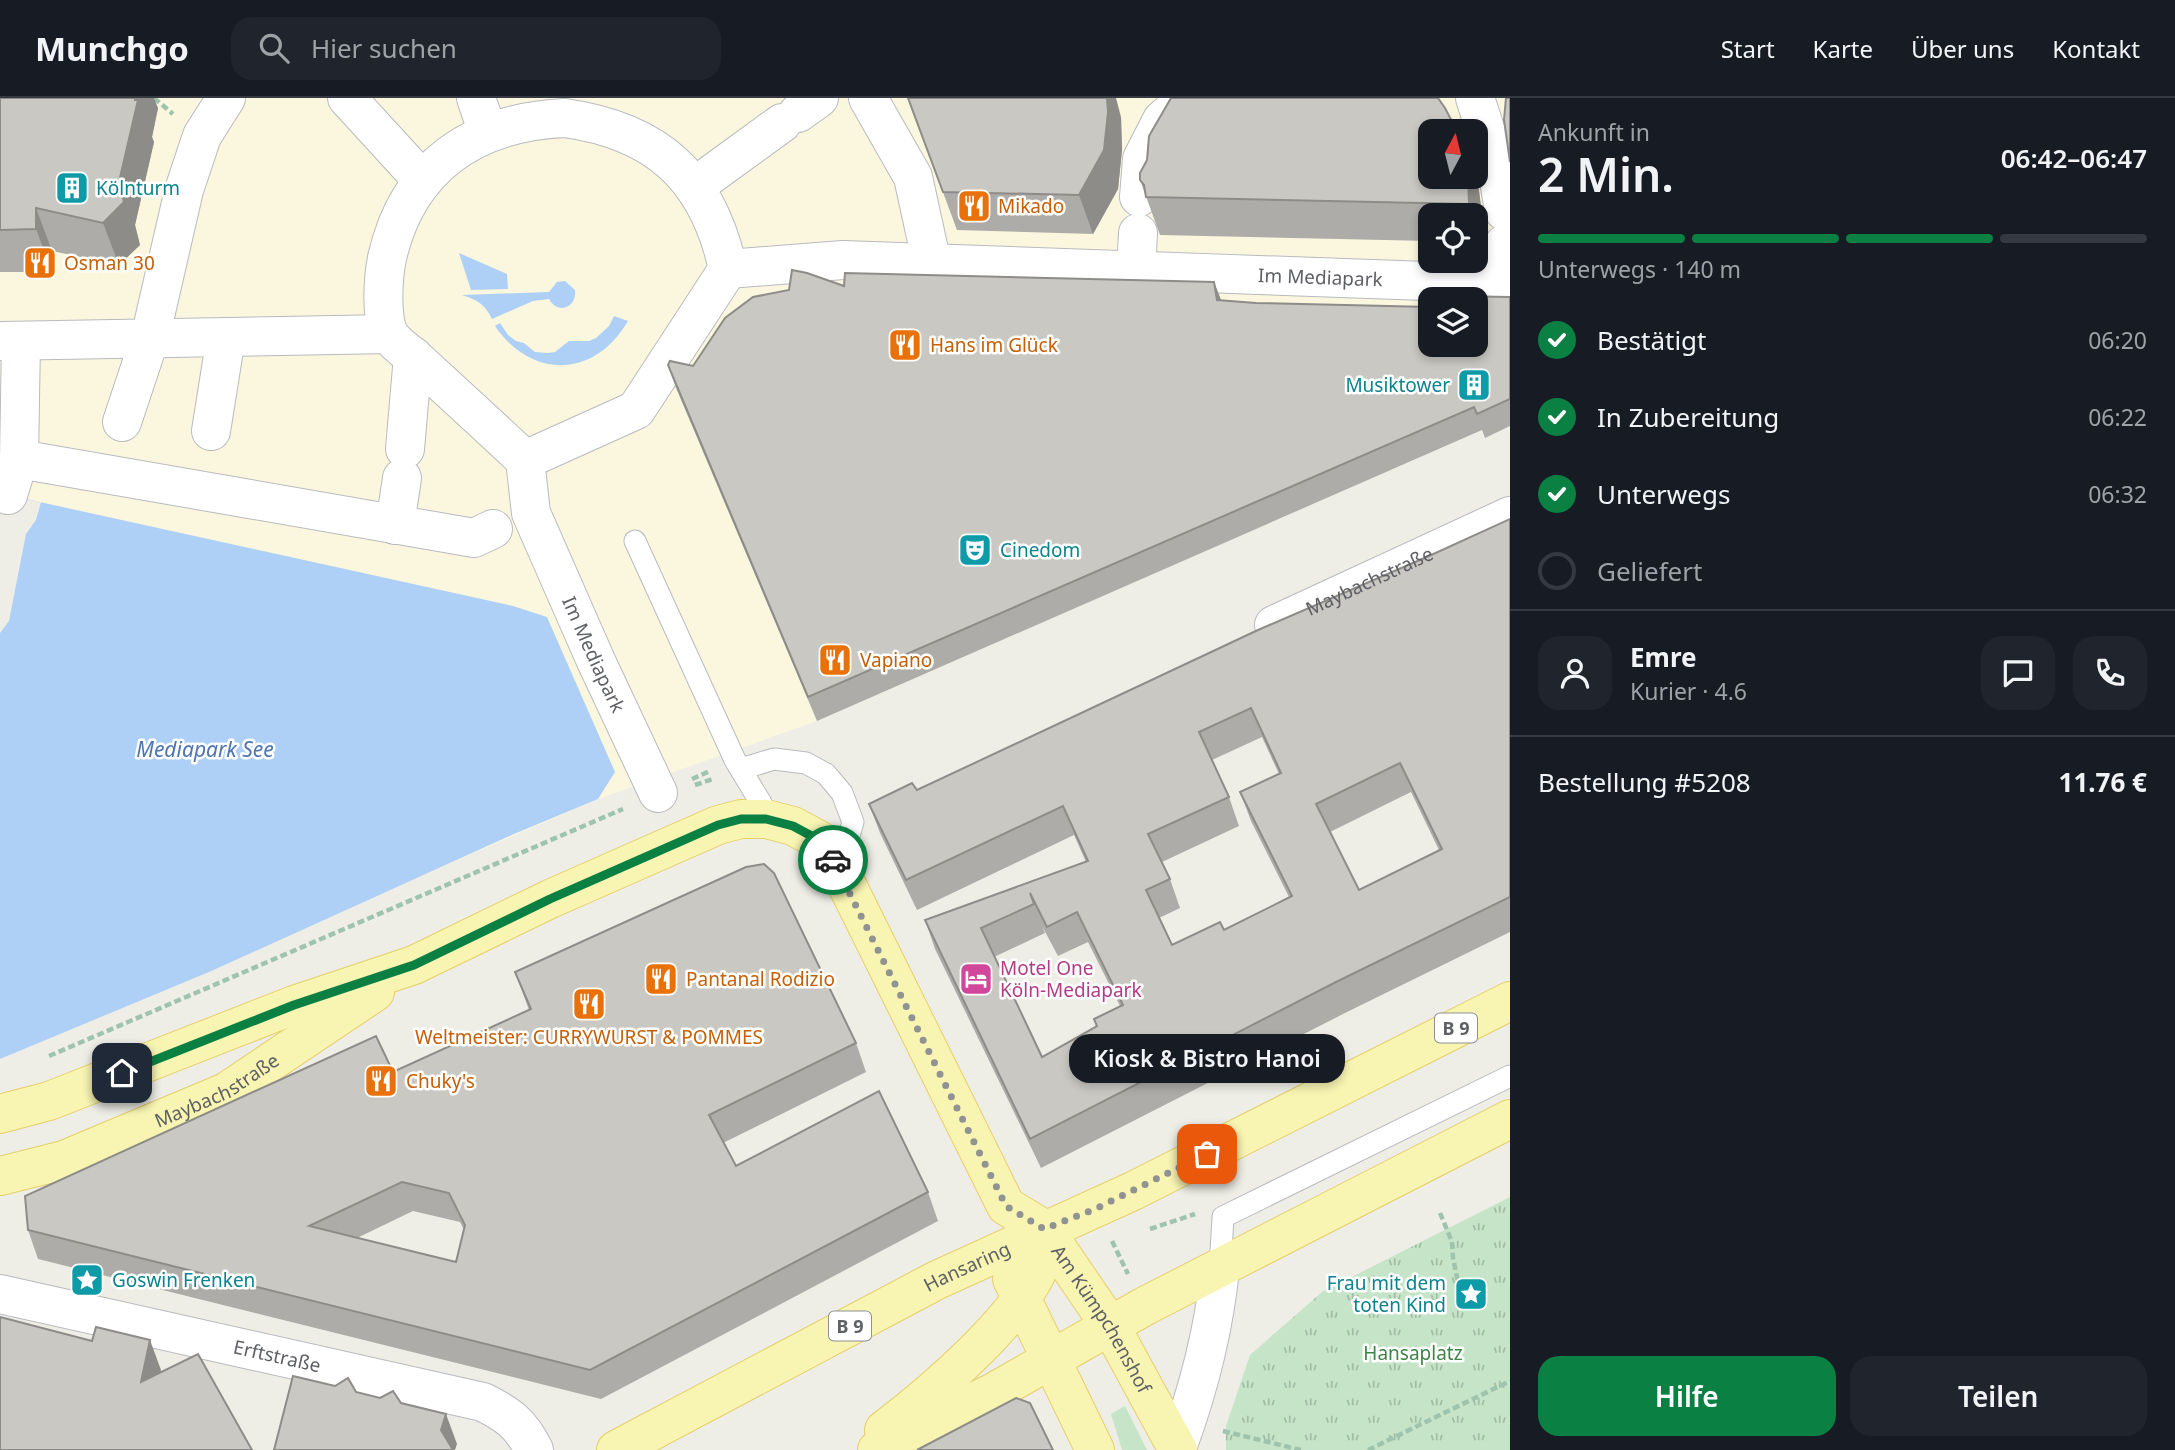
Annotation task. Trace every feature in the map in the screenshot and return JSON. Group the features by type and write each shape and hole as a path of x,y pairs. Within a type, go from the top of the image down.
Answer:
{"main road":[{"name":"Maybachstraße","path":"0,1114 49,1101 294,1005 414,965 689,836 741,819 766,819"},
{"path":"766,819 793,826 819,840 839,869 1006,1206 999,1251 1095,1450"},
{"name":"Maybachstraße","path":"0,1176 64,1160 226,1092 414,965"},
{"name":"Hansaring","path":"616,1450 907,1295 999,1251 1058,1231 1510,1001"},
{"path":"877,1450 1052,1360 1145,1306 1510,1119"},
{"name":"Am Kümpchenshof","path":"1006,1206 1058,1231 1177,1449"},
{"path":"858,1450 954,1371 1022,1299 1058,1231"},
{"path":"1052,1360 1045,1310 1045,1273 1058,1231"}],"street":[{"path":"121,450 184,190 202,136 226,98"},
{"path":"347,98 423,180"},
{"path":"868,98 913,177 932,264"},
{"path":"1136,270 1142,159 1162,120 1187,98"},
{"name":"Im Mediapark","path":"728,268 843,261 1508,284 1496,162 1475,98"},
{"path":"395,524 403,464 401,345 383,302 385,269 392,237 405,207 423,180 446,157 473,139 482,115 503,126 565,118 598,110 623,132 650,146 673,164 694,187 710,211 728,268 636,410 525,460 401,345 226,337 10,341 14,477 121,450 204,459 395,524 474,538 510,522"},
{"path":"694,187 800,112"},
{"path":"204,459 226,337"},
{"name":"Im Mediapark","path":"525,460 510,522 596,661 659,793"},
{"name":"Maybachstraße","path":"1249,636 1510,516"},
{"path":"1177,1449 1206,1347 1220,1269"},
{"name":"Erftstraße","path":"0,1294 484,1402 509,1416 525,1434 534,1450"}],"lane":[{"path":"635,541 741,769 761,803 766,819"},
{"path":"741,769 774,759 806,763 826,774 842,793 853,822 839,869"},
{"path":"1220,1269 1223,1217 1510,1076"}],"path":[{"path":"44,1058 659,793 702,783 741,769"},
{"path":"1148,1230 1181,1218 1219,1209 1233,1212"},
{"path":"1440,1213 1452,1242 1452,1258 1459,1287 1477,1281"},
{"path":"1120,1241 1112,1243 1130,1277"},
{"path":"1368,1450 1510,1381"},
{"path":"1217,1430 1301,1450"}],"shaded area":[{"path":"0,98 1510,98 1510,426 1485,437 1481,430 817,721 598,799 0,1059"}],"green space":[{"name":"Hansaplatz","path":"1510,1197 1510,1450 1226,1450 1226,1426 1250,1355 1322,1292"},
{"path":"1125,1406 1147,1450 1122,1450 1111,1414"}],"water":[{"path":"459,253 507,274 508,289 471,290"},
{"path":"565,281 575,290 570,305 562,308 549,299 533,301 492,319 480,303 462,295 549,292 557,282"},
{"path":"614,316 628,321 614,340 581,362 563,365 545,363 527,356 510,344 495,326 500,323 508,335 535,352 548,353 555,352 569,341 589,341 596,338 609,326"},
{"name":"Mediapark See","path":"0,495 513,606 547,617 615,772 598,799 514,834 209,972 0,1059"}],"pier":[{"path":"0,495 41,502 36,520 26,534 9,621 0,633"}],"building":[{"name":"Kölnturm","path":"0,98 138,100 119,182 124,202 103,223 36,208 36,229 0,230"},
{"path":"908,98 1107,98 1104,150 1079,195 943,192"},
{"path":"1171,98 1438,98 1451,119 1418,119 1418,189 1468,189 1469,203 1146,197 1140,173 1147,160 1149,136"},
{"path":"1506,98 1510,98 1510,162 1504,120"},
{"name":"Cinedom","path":"792,270 844,286 845,273 1214,282 1217,300 1418,307 1418,357 1488,357 1488,297 1510,297 1510,399 1477,414 1474,407 808,697 668,365 670,361 693,366 725,318 753,297 789,290"},
{"path":"1510,519 1510,897 1336,982 1030,1139 925,920 1088,861 1063,806 906,880 869,804 912,783 917,790 1258,630","holes":["1251,708 1281,773 1240,792 1292,896 1224,930 1220,922 1172,945 1146,890 1170,879 1148,834 1229,797 1199,732","1400,763 1442,849 1359,890 1316,804","1030,893 1047,927 1077,912 1123,1005 1094,1019 1097,1026 1042,1057 981,928 1034,904"]},
{"path":"764,864 774,873 856,1043 709,1115 736,1166 879,1091 928,1192 590,1370 28,1230 25,1196 376,1036 393,1072 531,1009 515,972 746,867","holes":["402,1182 449,1193 465,1225 456,1262 309,1226"]},
{"path":"0,1317 92,1341 96,1327 150,1340 141,1382 198,1354 252,1450 0,1450"},
{"path":"293,1376 335,1386 348,1378 356,1392 380,1398 393,1391 401,1403 446,1414 441,1430 453,1450 274,1450"},
{"path":"1016,1398 1030,1403 1053,1450 917,1450"}],"way so far":[{"path":"833,860 1006,1206 1044,1229 1095,1209 1207,1154"}],"place":[{"name":"Kölnturm","path":"72,188"},
{"name":"Mikado","path":"974,206"},
{"name":"Osman 30","path":"40,263"},
{"name":"Hans im Glück","path":"905,345"},
{"name":"Musiktower","path":"1474,385"},
{"name":"Cinedom","path":"975,550"},
{"name":"Vapiano","path":"835,660"},
{"name":"Pantanal Rodizio","path":"661,979"},
{"name":"Motel One Köln-Mediapark","path":"976,979"},
{"name":"Weltmeister: CURRYWURST & POMMES","path":"589,1004"},
{"name":"Chuky's","path":"381,1081"},
{"name":"Kiosk & Bistro Hanoi","path":"1207,1154"},
{"name":"Goswin Frenken","path":"87,1280"},
{"name":"Frau mit dem toten Kind","path":"1471,1294"}],"route":[{"path":"122,1073 294,1005 414,965 550,899 718,825 741,819 766,819 793,826 819,840 833,860"}]}
